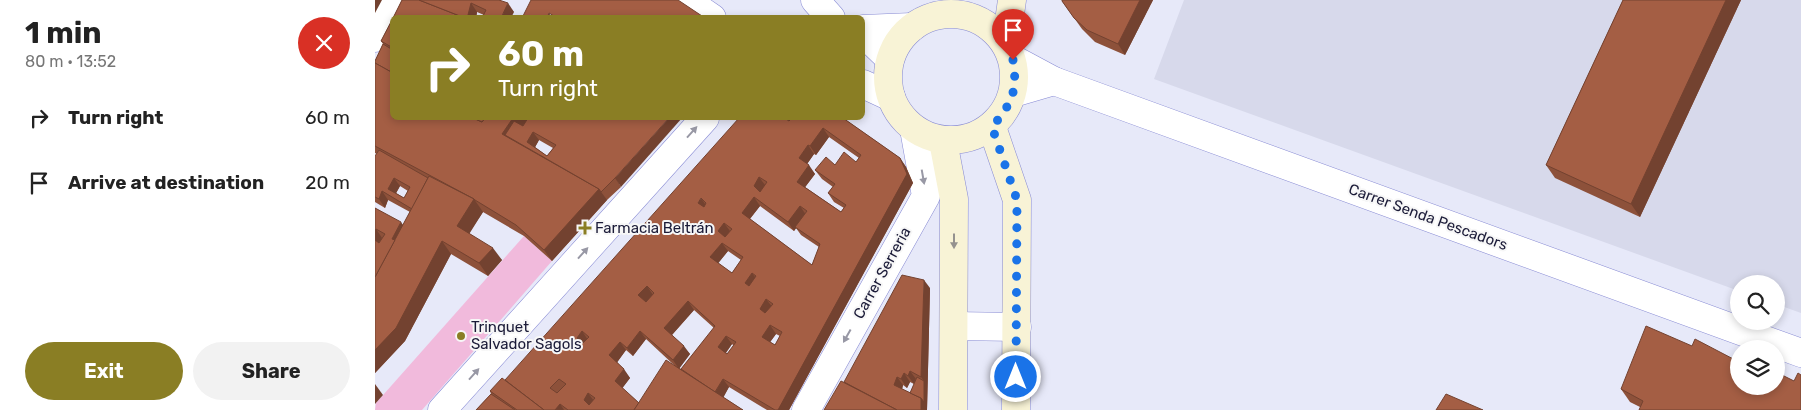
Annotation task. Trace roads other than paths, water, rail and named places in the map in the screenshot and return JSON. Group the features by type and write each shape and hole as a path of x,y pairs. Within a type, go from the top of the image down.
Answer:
{"main road":[{"path":"1009,51 994,30 979,20 946,7 912,28 898,42 890,59 888,78 891,98 900,115 914,129 943,141 961,140 977,136 992,127 1005,112 1013,93 1015,76 1009,51 1012,0"},
{"path":"992,127 1017,200 1016,410"},
{"path":"943,141 954,199 953,410"}],"street":[{"path":"375,38 394,0"},
{"path":"686,0 708,15"},
{"path":"815,0 828,15"},
{"path":"865,29 912,28"},
{"path":"865,35 890,59"},
{"name":"Carrer Senda Pescadors","path":"1009,51 1054,81 1801,353"},
{"path":"1013,93 1054,81"},
{"path":"865,85 891,98"},
{"path":"442,410 703,120"},
{"name":"Carrer Serreria","path":"806,410 926,196 914,129"},
{"path":"953,326 1017,327"}],"place":[{"name":"Farmacia Beltrán","path":"585,228"},
{"name":"Trinquet Salvador Sagols","path":"461,336"}]}
